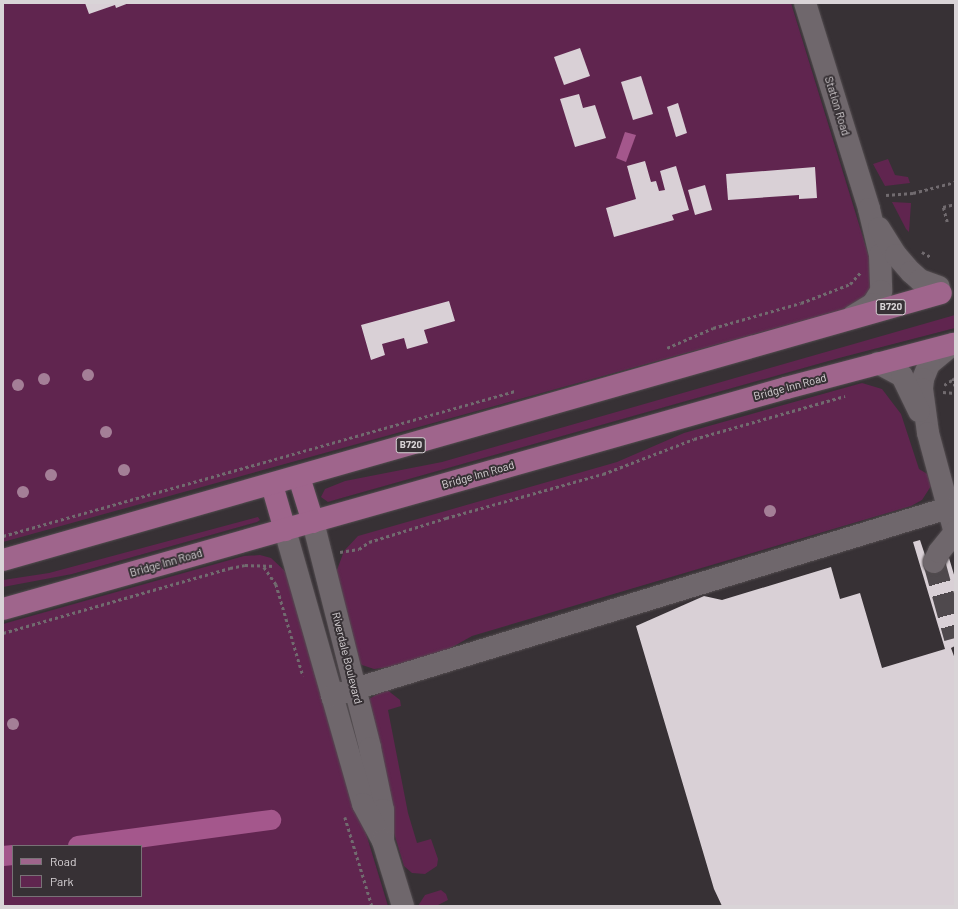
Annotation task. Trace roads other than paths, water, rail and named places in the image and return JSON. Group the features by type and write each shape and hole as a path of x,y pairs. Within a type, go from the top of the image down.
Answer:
{"main road":[{"name":"B720","path":"3,560 272,485 842,322 940,290"},
{"name":"Bridge Inn Road","path":"3,609 953,344"},
{"name":"Riverdale Boulevard","path":"299,477 313,522"},
{"name":"Riverdale Boulevard","path":"272,485 285,530"}],"street":[{"name":"Station Road","path":"805,3 878,202 889,260 878,298 862,312 842,322"},
{"path":"889,260 920,280 940,290"},
{"path":"934,562 939,552 955,532 928,432 922,401 923,379 929,364 953,344"},
{"path":"878,364 902,376 928,432"},
{"path":"332,696 948,508"},
{"name":"Riverdale Boulevard","path":"313,522 381,799 382,841"},
{"name":"Riverdale Boulevard","path":"285,530 295,561 362,804 382,841 403,906"}],"waterway":[{"path":"85,845 271,820"},
{"path":"3,856 12,855"}],"tunnel":[{"path":"934,562 955,638"}]}
